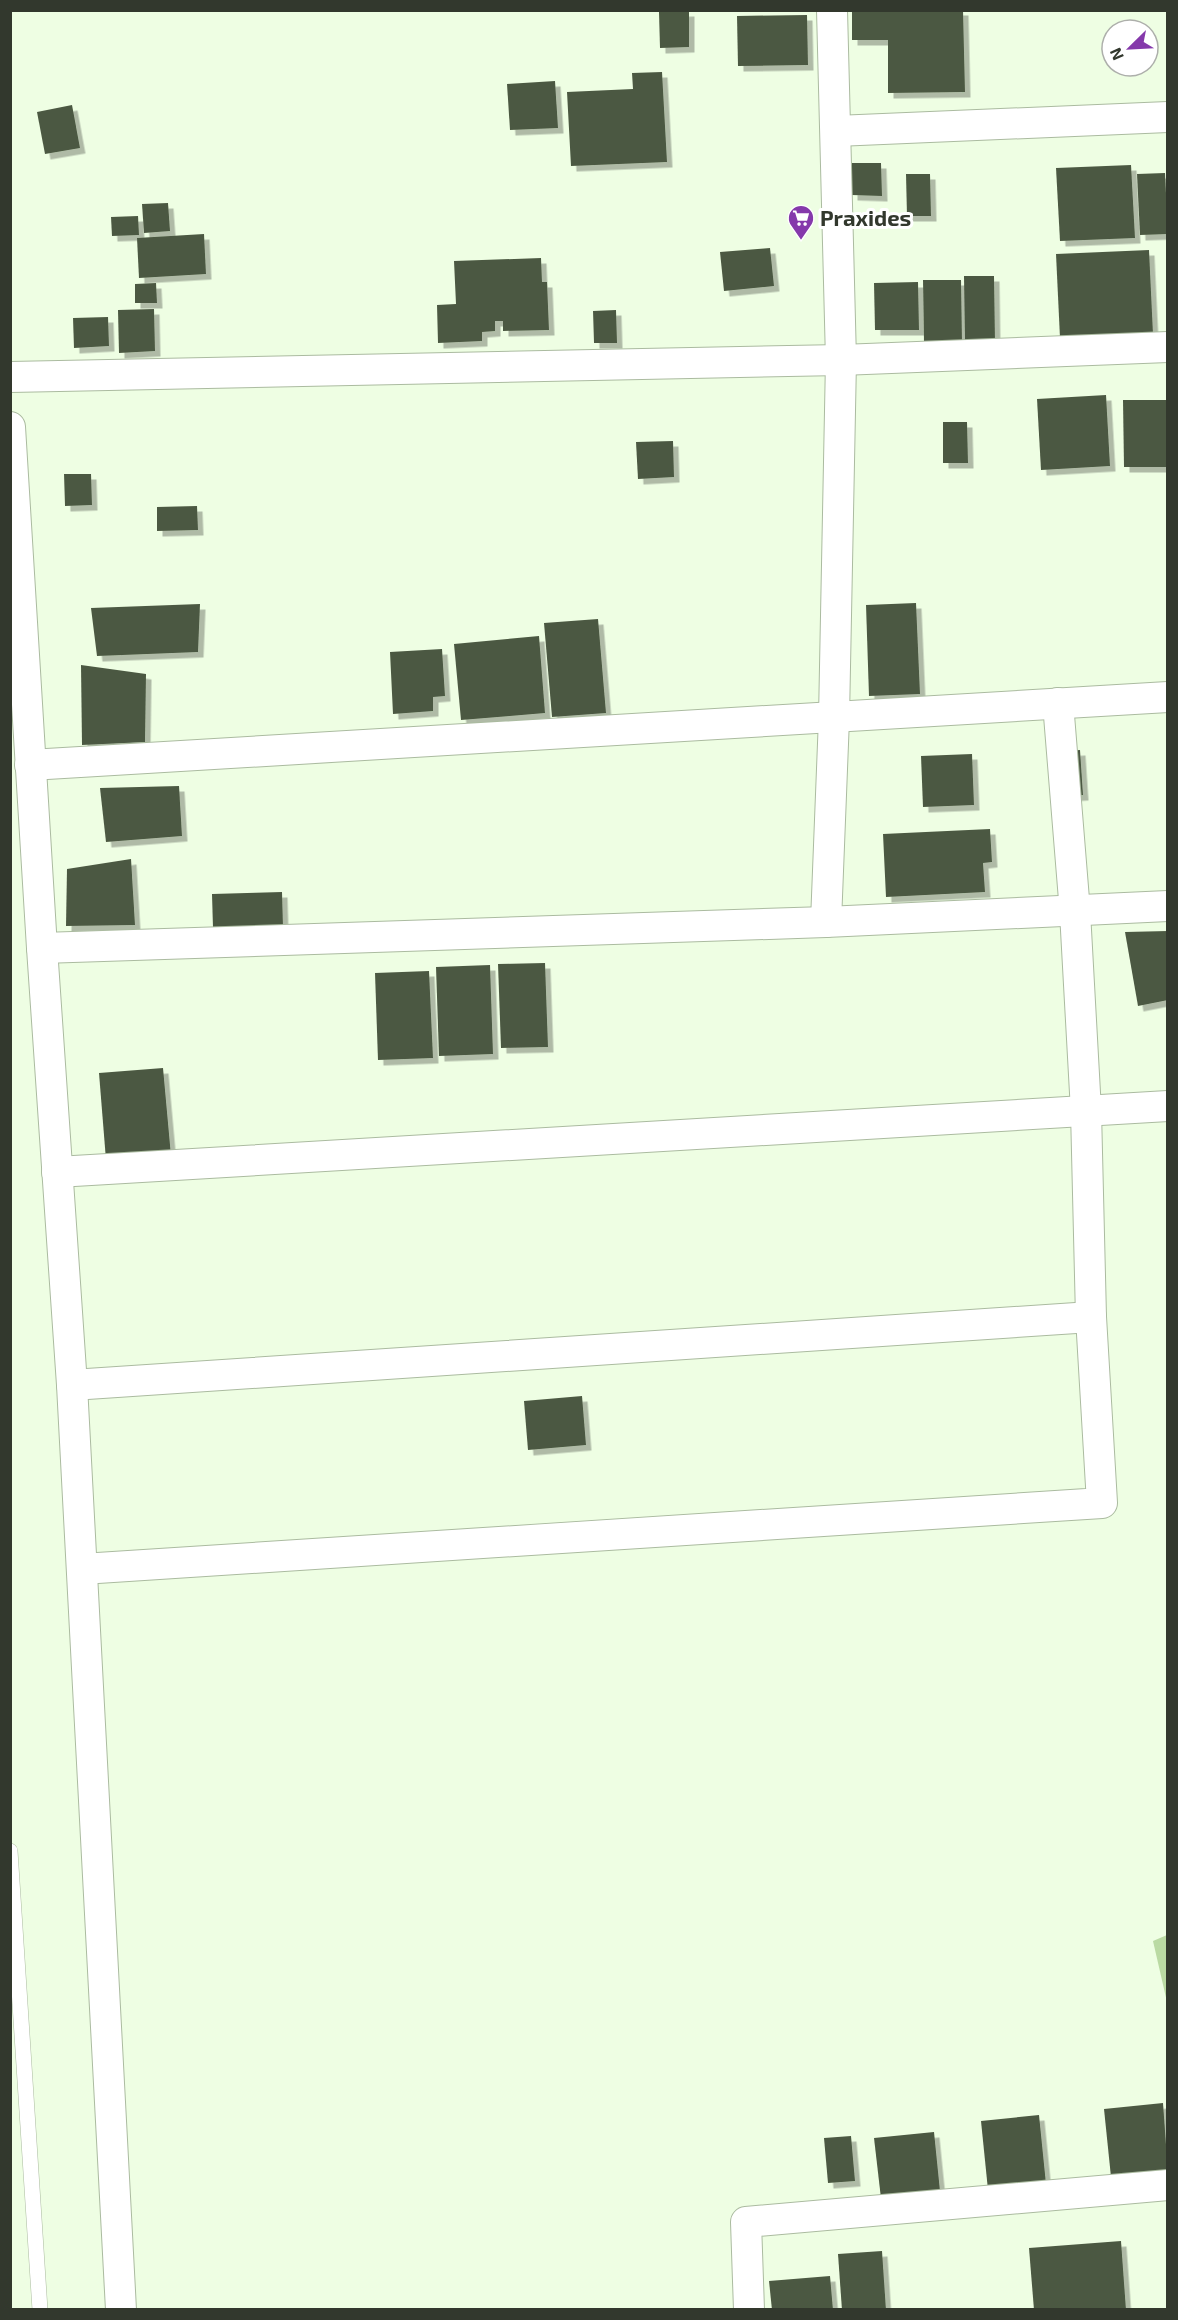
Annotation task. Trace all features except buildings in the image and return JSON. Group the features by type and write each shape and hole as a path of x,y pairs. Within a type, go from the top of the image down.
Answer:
{"street":[{"path":"826,922 834,718 842,360 832,10"},
{"path":"836,131 1167,117"},
{"path":"10,378 842,360 1167,347"},
{"path":"10,426 30,765 72,1384 121,2310"},
{"path":"30,765 1167,697"},
{"path":"82,1569 1102,1503 1091,1317 1086,1111 1075,912 1058,703"},
{"path":"42,948 826,922 1167,906"},
{"path":"57,1172 1167,1106"},
{"path":"72,1384 1091,1317"},
{"path":"749,2310 746,2222 1167,2185"}],"lane":[{"path":"10,1851 40,2310"}],"green space":[{"path":"1167,1935 1167,2002 1153,1941"}],"place":[{"name":"Praxides","path":"801,241"}]}
